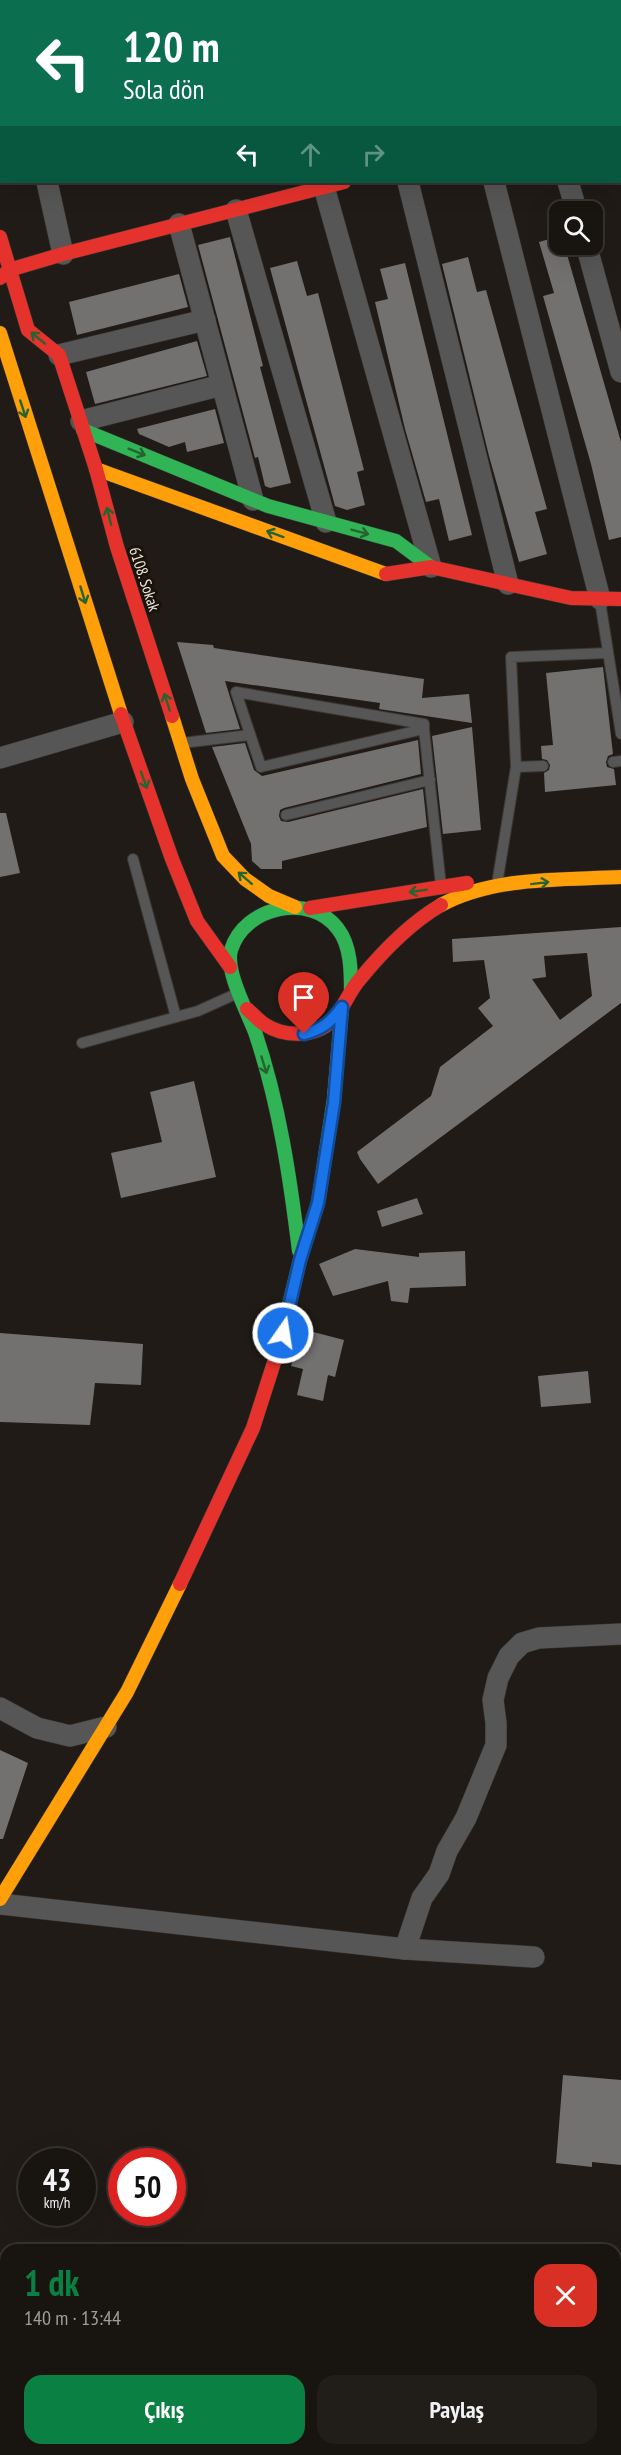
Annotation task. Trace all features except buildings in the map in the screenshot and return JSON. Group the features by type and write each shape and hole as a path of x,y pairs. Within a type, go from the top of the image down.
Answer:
{"main road":[{"path":"4,274 63,254 236,210 278,190 334,184"},
{"path":"0,237 4,274 28,330 59,355"},
{"path":"0,333 123,722 197,921 230,967 238,993 247,1008 272,1090 290,1178 300,1260"},
{"name":"6108. Sokak","path":"59,355 180,743 223,856 245,879 269,896 295,907"},
{"path":"82,425 253,500 396,541 431,567"},
{"path":"96,469 384,574 431,567 571,598 621,599"},
{"path":"230,967 231,949 240,934 254,919 270,911 295,907 310,908 576,865"},
{"path":"247,1008 264,1024 284,1034 304,1034 321,1029 332,1021 351,991 424,916 444,903 500,888 544,882 621,877"},
{"path":"310,908 324,914 338,929 348,950 351,991"},
{"path":"0,1899 127,1692 177,1592 253,1428 283,1333 300,1260 318,1203 334,1103 342,1007"}],"street":[{"path":"47,183 63,254"},
{"path":"408,183 508,584"},
{"path":"494,183 600,599"},
{"path":"568,183 574,201"},
{"path":"334,184 431,567"},
{"path":"236,210 326,522"},
{"path":"179,225 253,500"},
{"path":"589,255 621,372"},
{"path":"59,355 205,320"},
{"path":"82,425 222,386"},
{"path":"0,758 123,722"},
{"path":"405,1949 422,1898 439,1874 447,1851 466,1818 473,1796 496,1745 493,1700 498,1678 509,1656 522,1643 538,1638 621,1634"},
{"path":"0,1708 37,1728 70,1736 106,1727"},
{"path":"0,1904 405,1949 534,1957"}],"lane":[{"path":"600,599 621,734"},
{"path":"498,878 516,767 511,657 608,652"},
{"path":"424,729 261,767 236,692 424,724 441,887"},
{"path":"180,743 250,735"},
{"path":"516,767 543,766"},
{"path":"286,815 430,780"},
{"path":"133,859 176,1017"},
{"path":"82,1043 198,1011 238,993"}],"traffic: fast":[{"path":"83,430 268,506 396,541 431,567"},
{"path":"299,1251 287,1168 271,1086 255,1032 234,980 231,969 231,950 238,935 249,923 263,914 279,909 312,910 326,917 338,929 346,943 351,991"},
{"path":"278,1350 300,1260 318,1203 334,1099"}],"traffic: slow":[{"path":"0,333 121,714"},
{"path":"96,469 386,574"},
{"path":"172,716 192,779 223,856 245,879 269,896 295,907"},
{"path":"441,905 483,889 506,884 621,877"},
{"path":"334,1099 342,1007"},
{"path":"0,1899 127,1692 180,1584"}],"traffic: jam":[{"path":"0,278 9,270 63,254 340,183"},
{"path":"0,237 28,330 59,355 96,469 117,547 172,716"},
{"path":"386,574 431,567 571,598 621,599"},
{"path":"121,714 172,859 197,921 230,967"},
{"path":"310,908 467,883"},
{"path":"247,1009 264,1024 282,1032 301,1034 320,1029 335,1017 356,983 388,948 418,920 441,905"},
{"path":"180,1584 253,1428 278,1350"}],"route":[{"path":"283,1333 300,1260 318,1203 334,1103 342,1007 332,1021 321,1029 304,1034"}]}
